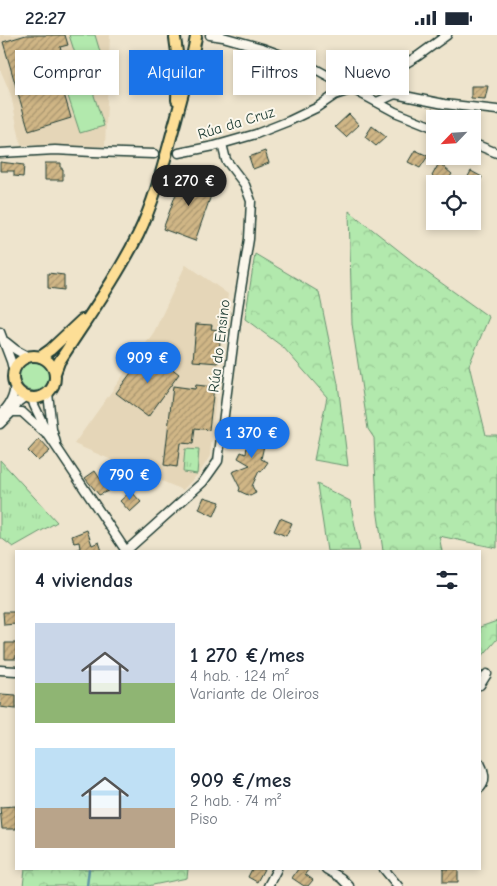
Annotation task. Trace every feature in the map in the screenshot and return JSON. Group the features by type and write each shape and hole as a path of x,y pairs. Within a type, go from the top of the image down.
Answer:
{"main road":[{"path":"173,37 186,42 197,36"},
{"path":"55,373 50,363 40,357 29,357 19,363 14,373 15,384 18,389 29,397 43,396 48,393 54,384 55,373 60,362 115,277 138,234 155,193 170,144 197,36"},
{"path":"173,37 178,60 175,121"},
{"path":"40,357 92,311"}],"street":[{"path":"210,35 222,36 262,48 308,65 326,74"},
{"name":"Rúa da Cruz","path":"409,61 447,35"},
{"path":"378,102 395,94 444,104 497,110"},
{"name":"Rúa da Cruz","path":"179,153 222,144 289,121 316,108 335,95"},
{"path":"365,95 395,112 426,124"},
{"name":"Rúa do Ensino","path":"127,550 203,482 218,461 249,239 251,201 245,185 226,160 222,144"},
{"path":"481,147 497,153"},
{"path":"0,153 56,149 154,154"},
{"path":"0,332 14,373"},
{"path":"4,341 29,357"},
{"path":"0,415 11,402 15,384"},
{"path":"48,393 52,429 59,452"},
{"path":"0,425 18,402 29,397 59,452 125,550"},
{"path":"12,412 22,412 49,436"},
{"path":"0,670 15,671"},
{"path":"481,683 487,674"},
{"path":"481,765 484,772 483,785 481,787"},
{"path":"268,886 276,870"},
{"path":"328,870 341,878 349,886"},
{"path":"385,870 398,886"}],"shaded area":[{"path":"0,35 110,35 109,50 15,50 15,95 107,95 105,146 21,145 11,95 0,69"},
{"path":"186,264 228,294 210,456 200,472 183,490 74,444 154,332"}],"green space":[{"path":"69,35 95,35 100,50 74,50"},
{"path":"68,95 94,95 104,126 80,133"},
{"path":"349,211 426,272 489,317 469,365 486,435 497,435 497,548 439,536 442,550 383,550 377,508 374,438 368,429 352,324"},
{"path":"255,254 319,292 338,384 348,466 314,460 327,397 283,347 245,319"},
{"path":"34,361 44,366 49,376 44,386 34,391 24,386 19,376 24,366"},
{"path":"185,449 199,450 197,474 183,472"},
{"path":"0,460 57,522 13,547 0,537"},
{"path":"317,484 350,501 360,550 327,550"},
{"path":"497,621 497,639 481,658 481,627"},
{"path":"25,870 188,870 187,878 148,886 23,886"}],"building":[{"path":"26,35 65,35 68,45 60,47 61,50 15,50 15,83 3,42"},
{"path":"471,86 488,86 485,99 471,98"},
{"path":"18,95 64,95 71,118 29,131"},
{"path":"349,114 359,125 346,137 335,127"},
{"path":"372,126 386,137 376,146 365,137"},
{"path":"415,150 426,155 426,159 420,168 408,162"},
{"path":"265,151 269,163 253,169 249,157"},
{"path":"0,162 24,165 23,177 14,176 14,171 0,171"},
{"path":"45,163 61,163 63,180 45,180"},
{"path":"438,165 441,165 452,174 451,175 433,175"},
{"path":"471,171 478,175 469,175"},
{"path":"184,172 215,184 195,241 163,229"},
{"path":"48,273 64,275 64,290 48,288"},
{"path":"196,324 212,325 211,329 221,330 218,363 193,361"},
{"path":"148,350 179,374 148,417 116,393"},
{"path":"196,385 214,387 209,430 195,428 193,444 180,443 177,467 164,465 173,386 195,389"},
{"path":"254,424 268,427 261,459 268,462 261,472 259,471 252,486 256,493 250,496 239,491 240,488 232,472 250,465 238,458 241,452 246,454 248,438 244,437 246,428 254,430"},
{"path":"39,439 50,451 38,461 28,451"},
{"path":"95,471 108,491 99,495 85,478"},
{"path":"131,491 141,502 130,512 120,501"},
{"path":"204,497 220,502 214,516 199,509"},
{"path":"280,518 292,523 286,536 274,531"},
{"path":"87,530 92,545 99,542 102,550 75,550 80,548 79,542 74,543 72,536"},
{"path":"3,612 15,612 15,624 4,625"},
{"path":"5,643 15,643 15,659 5,659"},
{"path":"1,694 15,695 15,709 0,707"},
{"path":"15,806 15,829 2,829 0,807"},
{"path":"252,870 263,870 257,882 248,877"},
{"path":"297,870 308,870 305,874 313,880 308,886 304,886 292,878"},
{"path":"443,870 458,870 458,882 443,882"}],"waterway":[{"path":"87,886 89,870"}]}
